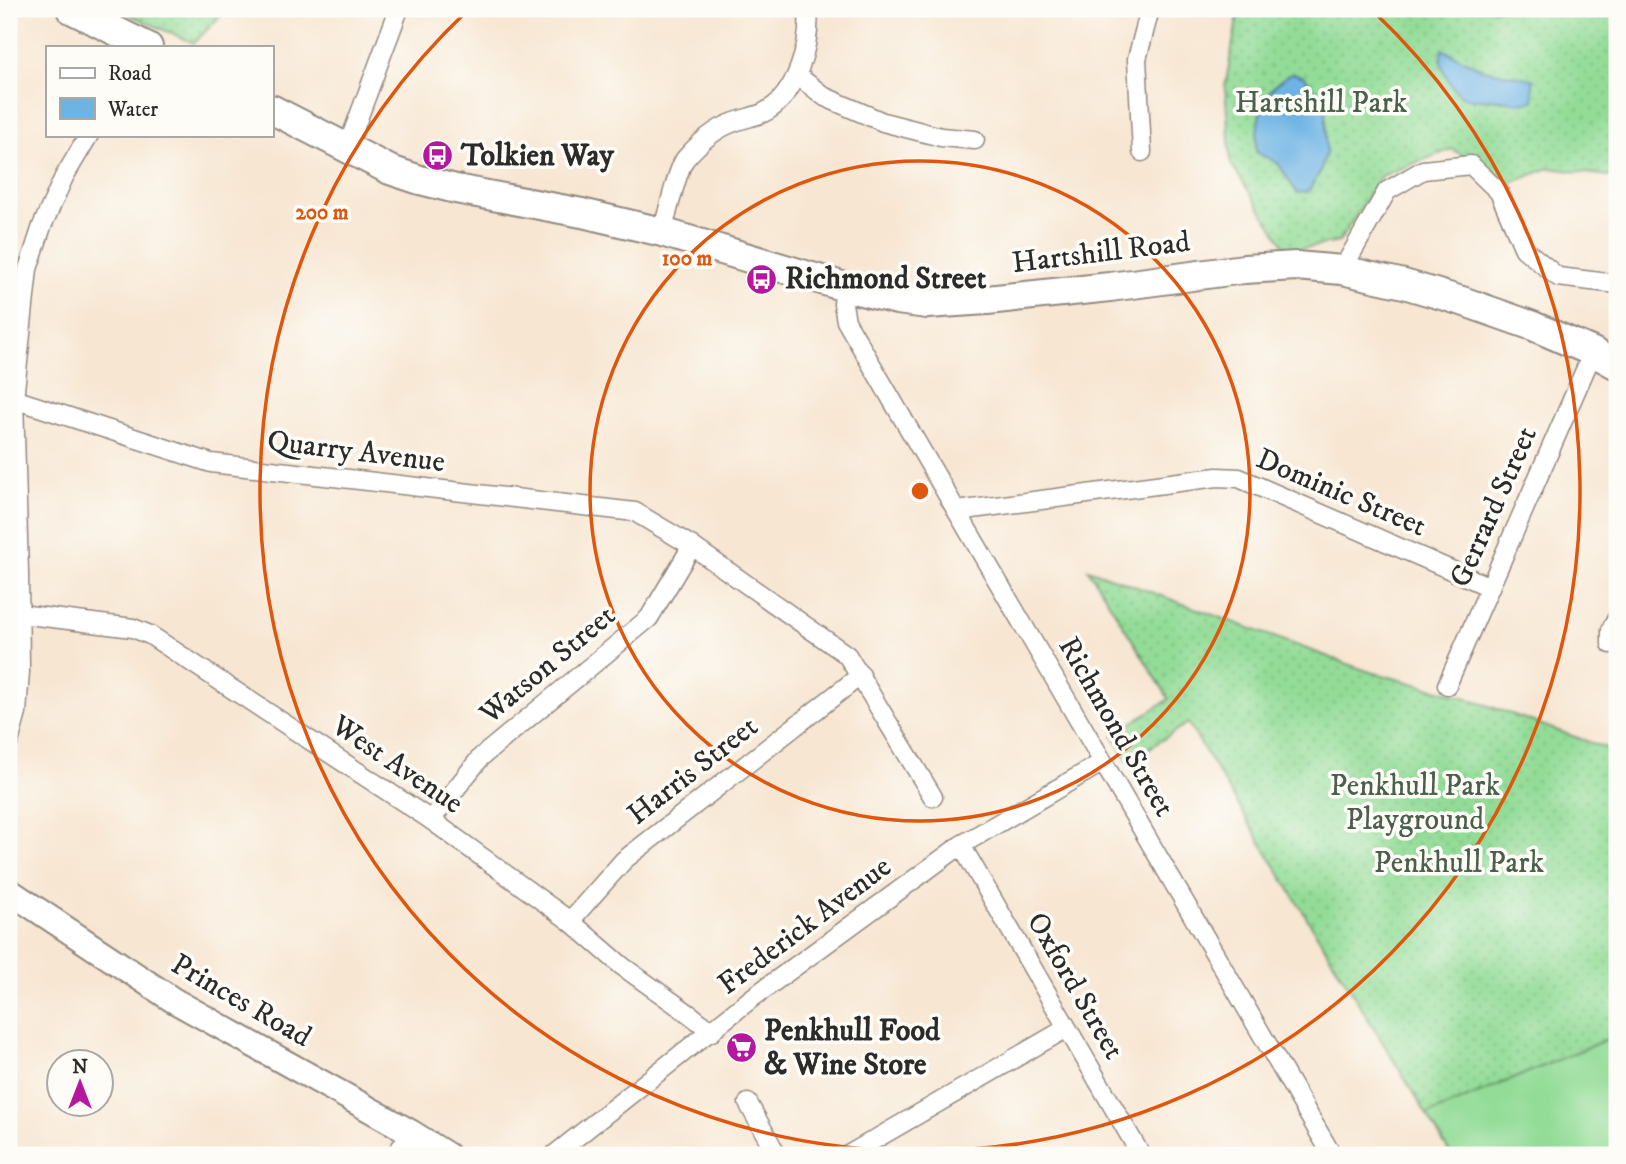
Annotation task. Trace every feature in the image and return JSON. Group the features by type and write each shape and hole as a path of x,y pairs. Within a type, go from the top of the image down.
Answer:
{"main road":[{"path":"71,9 146,46"},
{"name":"Hartshill Road","path":"273,111 390,170 420,180 582,212 662,232 897,300 927,304 987,300 1098,289 1244,269 1296,266 1342,270 1462,301 1533,326 1605,359"}],"street":[{"path":"348,148 399,9"},
{"path":"662,232 682,163 702,141 729,124 765,112 785,96 798,76 805,46 808,9"},
{"path":"1142,152 1137,59 1150,9"},
{"path":"798,76 825,97 883,122 941,136 975,140"},
{"path":"9,743 17,713 20,671 20,614 14,570 13,399 28,269 42,226 64,177 88,136"},
{"path":"1342,270 1387,191 1423,170 1471,165 1499,192 1524,249 1558,277 1617,284"},
{"name":"Richmond Street","path":"845,287 843,304 846,321 1332,1155"},
{"name":"Gerrard Street","path":"1447,685 1490,587 1605,359"},
{"name":"Quarry Avenue","path":"13,399 211,463 635,512 692,546"},
{"name":"Dominic Street","path":"957,511 1217,477 1239,478 1490,587"},
{"path":"692,546 848,655 933,797"},
{"name":"Watson Street","path":"431,820 481,757 649,618 692,546"},
{"name":"West Avenue","path":"20,614 133,628 149,635 431,820 570,921 622,966 712,1032"},
{"path":"1611,644 1611,630 1617,618"},
{"name":"Harris Street","path":"570,921 625,860 860,675"},
{"name":"Frederick Avenue","path":"554,1155 752,998 961,845 1104,762"},
{"name":"Oxford Street","path":"961,845 1141,1155"},
{"name":"Princes Road","path":"9,891 173,1000 447,1155"},
{"path":"848,1155 1067,1028"},
{"path":"748,1103 777,1155"},
{"path":"395,1155 412,1133"}],"green space":[{"path":"116,9 227,9 194,43"},
{"name":"Hartshill Park","path":"1239,9 1617,9 1617,177 1549,168 1509,184 1452,149 1381,176 1339,242 1288,251 1231,164 1225,87"},
{"name":"Penkhull Park","path":"1088,569 1367,671 1461,696 1617,752 1617,1035 1427,1115 1188,723 1128,762 1113,735 1169,699"},
{"path":"1617,1035 1617,1155 1451,1155 1427,1115"}],"water":[{"path":"1442,49 1484,70 1533,79 1533,101 1516,102 1462,96 1451,85 1444,71"},
{"path":"1292,73 1305,77 1326,112 1326,153 1320,172 1308,192 1297,193 1278,163 1256,152 1259,117 1266,97 1281,80"}],"place":[{"name":"Tolkien Way","path":"438,156"},
{"name":"Richmond Street","path":"762,279"},
{"name":"Penkhull Food & Wine Store","path":"741,1048"}],"park label":[{"name":"Penkhull Park Playground","path":"1415,803"}]}
